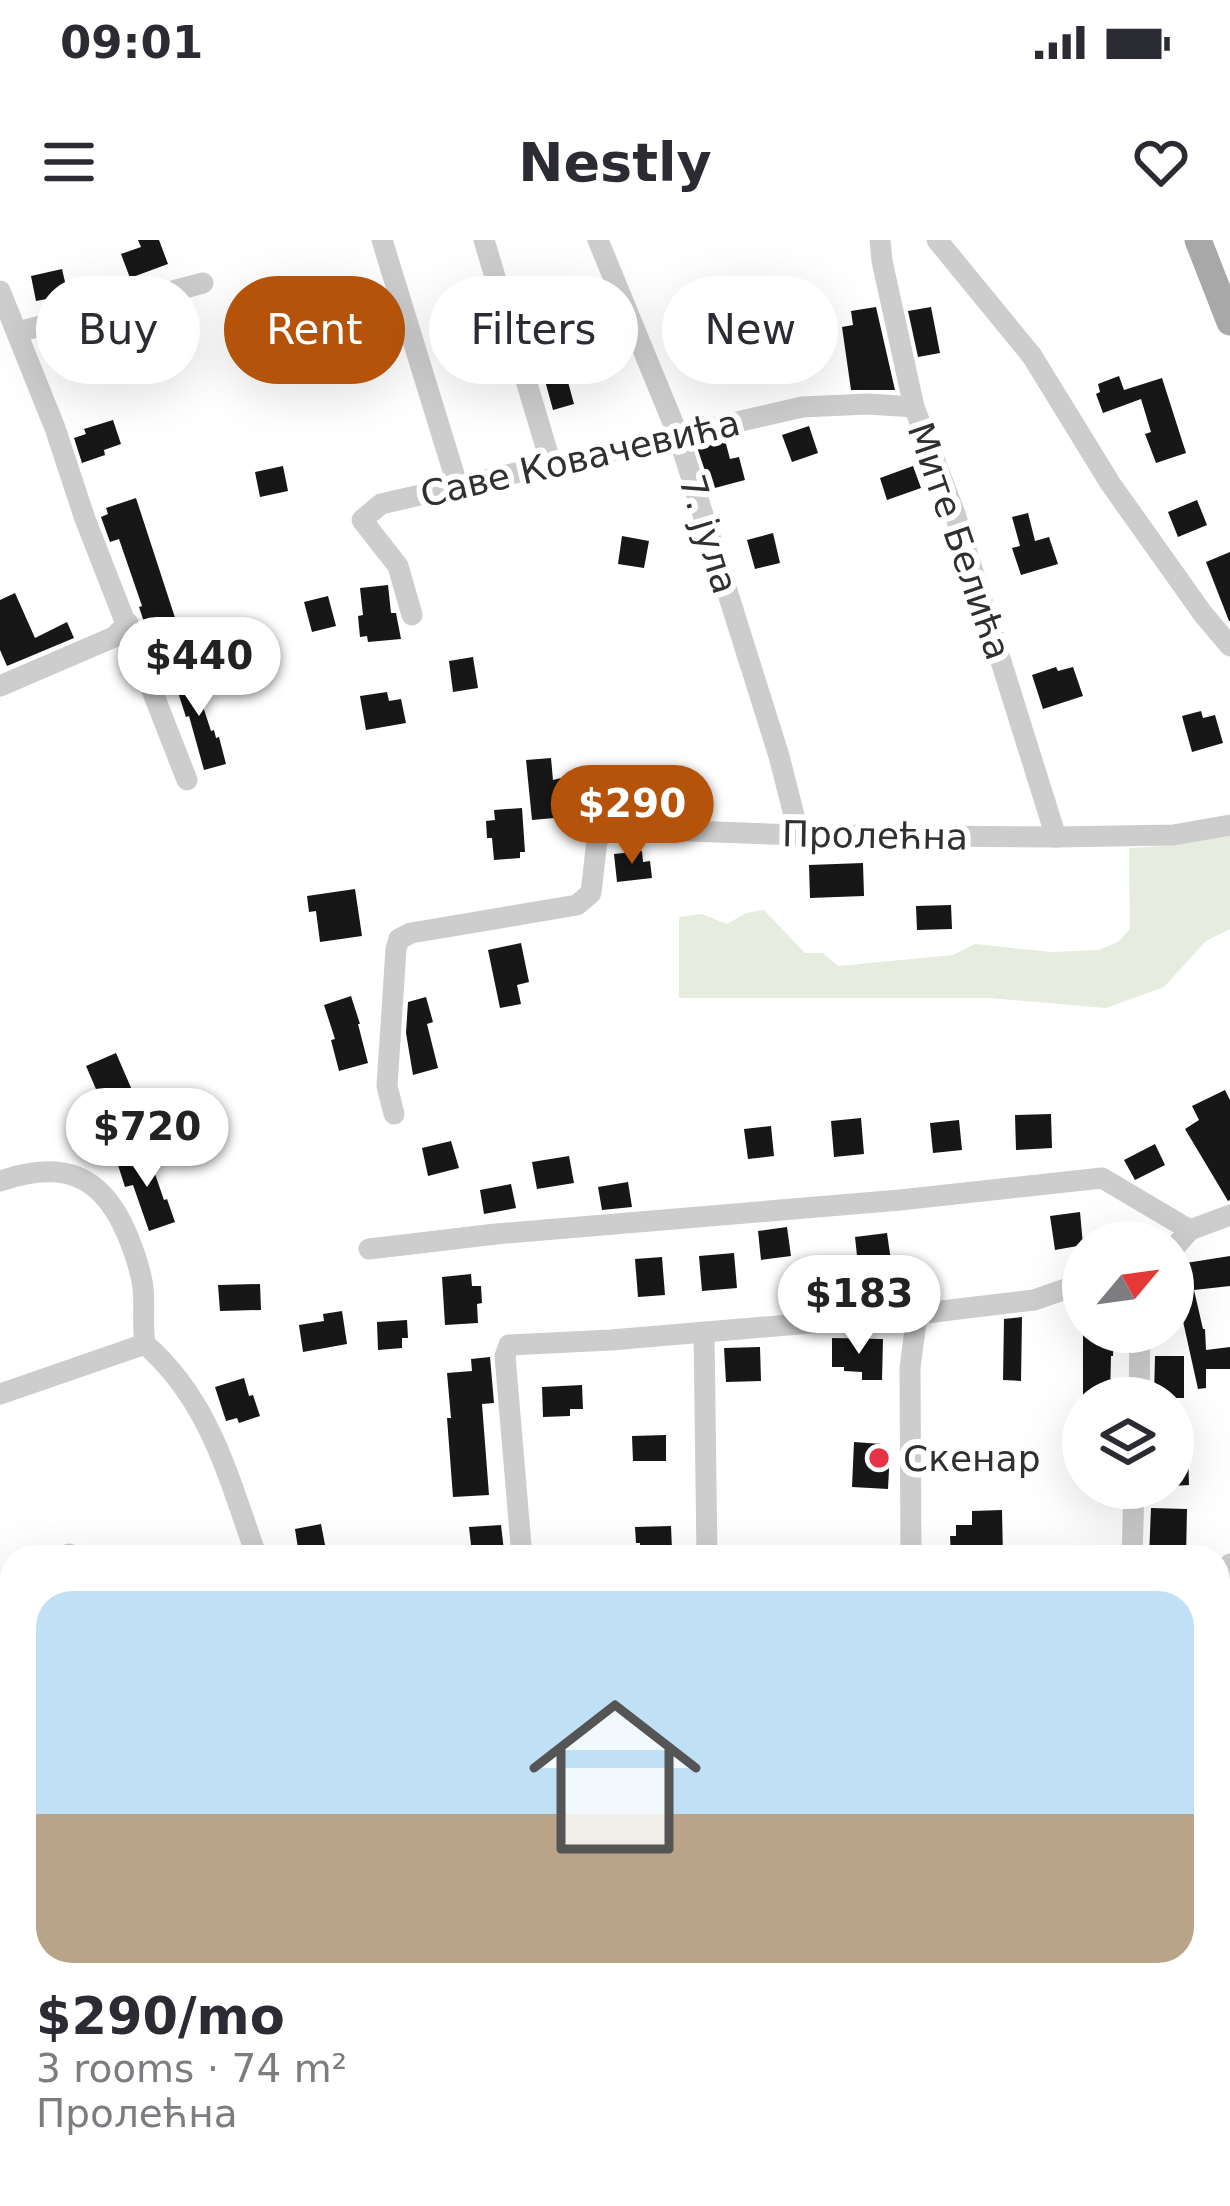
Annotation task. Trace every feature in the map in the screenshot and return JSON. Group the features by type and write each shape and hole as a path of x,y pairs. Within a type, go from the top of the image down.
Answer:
{"main road":[{"path":"1198,240 1230,322"}],"street":[{"path":"382,240 458,488"},
{"path":"484,240 551,464"},
{"name":"7. јула","path":"598,240 679,435 799,835"},
{"name":"Мите Белића","path":"880,240 914,406 954,511 1056,837"},
{"path":"938,240 1032,356 1110,483 1230,646"},
{"path":"18,332 203,283"},
{"path":"0,291 187,780"},
{"name":"Саве Ковачевића","path":"412,615 398,566 362,520 381,504 802,407 914,406"},
{"path":"0,686 114,637 128,623"},
{"name":"Пролећна","path":"394,1114 387,1086 399,939 577,905 592,893 597,839 615,826 799,835 1056,837 1173,835 1230,825"},
{"path":"0,1180 25,1172 70,1172 89,1181 107,1199 133,1250 143,1288 145,1344 191,1394 212,1434 253,1545"},
{"path":"370,1249 1102,1178 1175,1221"},
{"path":"1194,1228 1230,1215"},
{"path":"521,1545 505,1356 509,1345 917,1314 1034,1300 1062,1290"},
{"path":"911,1545 910,1368 917,1314"},
{"path":"704,1332 707,1545"},
{"path":"0,1394 145,1344"},
{"path":"1132,1545 1133,1509"}],"green space":[{"path":"1230,832 1230,929 1206,941 1164,987 1106,1008 990,998 679,998 679,917 702,914 727,924 764,910 805,953 823,953 838,966 953,955 975,944 1051,952 1099,950 1118,942 1130,929 1129,848"}],"building":[{"path":"138,240 159,240 168,264 129,276 121,254 141,247"},
{"path":"62,269 64,276 36,276 36,301 31,276"},
{"path":"876,307 895,390 851,390 842,327 853,325 851,311"},
{"path":"931,307 940,353 918,357 908,311"},
{"path":"1119,376 1124,390 1162,378 1186,453 1156,463 1145,434 1151,432 1141,399 1103,413 1096,394 1098,384"},
{"path":"546,384 569,384 574,404 553,410"},
{"path":"113,420 121,444 82,463 74,438 86,434 84,429"},
{"path":"809,426 818,453 792,462 782,435"},
{"path":"725,440 730,459 739,457 745,480 711,489 697,447"},
{"path":"283,466 288,491 260,497 255,472"},
{"path":"913,466 921,488 887,500 880,478"},
{"path":"136,498 180,633 151,643 119,539 110,542 101,517 108,514 106,508"},
{"path":"1197,500 1207,525 1178,537 1168,512"},
{"path":"1028,513 1035,541 1049,537 1058,564 1021,575 1012,548 1020,546 1012,517"},
{"path":"773,533 780,563 755,569 747,540"},
{"path":"622,536 649,541 644,568 618,564"},
{"path":"1230,552 1230,621 1229,621 1206,562"},
{"path":"388,585 391,613 396,613 401,639 368,642 367,636 360,637 360,588"},
{"path":"15,593 35,638 67,622 74,638 7,666 0,650 0,600"},
{"path":"328,596 336,626 312,632 304,602"},
{"path":"473,657 478,688 453,692 449,661"},
{"path":"1056,667 1058,671 1073,667 1083,696 1043,709 1032,675"},
{"path":"199,668 205,685 197,688 226,764 204,770 173,677"},
{"path":"387,692 389,701 401,699 406,723 366,730 360,696"},
{"path":"1201,711 1203,718 1215,715 1223,743 1192,752 1182,716"},
{"path":"551,758 553,780 561,778 565,817 532,820 526,760"},
{"path":"522,808 525,852 520,852 520,858 494,860 486,821 495,820 494,810"},
{"path":"642,851 643,862 650,861 652,878 617,882 614,854"},
{"path":"863,863 864,896 810,898 809,865"},
{"path":"355,889 362,936 320,942 316,911 309,912 307,896"},
{"path":"951,905 952,929 917,930 916,906"},
{"path":"521,943 529,982 517,985 521,1004 500,1008 488,950"},
{"path":"351,996 368,1063 339,1071 324,1005"},
{"path":"426,997 438,1068 413,1075 406,1033 408,1002"},
{"path":"116,1053 132,1090 102,1103 86,1066"},
{"path":"1225,1090 1230,1100 1228,1201 1185,1129 1199,1120 1192,1106"},
{"path":"1051,1114 1052,1148 1016,1150 1015,1115"},
{"path":"861,1118 864,1154 834,1157 831,1121"},
{"path":"959,1120 962,1150 933,1153 930,1123"},
{"path":"771,1126 774,1156 748,1159 744,1129"},
{"path":"451,1141 459,1168 428,1176 422,1148"},
{"path":"1155,1144 1165,1165 1135,1180 1124,1160"},
{"path":"147,1151 175,1222 149,1231 133,1185 125,1187 117,1162"},
{"path":"569,1156 574,1183 537,1189 532,1162"},
{"path":"628,1182 632,1207 602,1210 598,1187"},
{"path":"511,1184 516,1208 484,1214 480,1190"},
{"path":"1080,1212 1081,1221 1062,1221 1062,1249 1055,1250 1050,1216"},
{"path":"787,1227 791,1256 761,1260 758,1231"},
{"path":"887,1233 891,1261 858,1265 855,1237"},
{"path":"734,1253 737,1288 702,1291 699,1256"},
{"path":"1230,1256 1230,1286 1194,1290 1194,1262"},
{"path":"662,1257 665,1295 638,1297 635,1259"},
{"path":"471,1274 472,1286 481,1286 478,1323 445,1325 442,1277"},
{"path":"260,1284 261,1310 220,1311 218,1285"},
{"path":"1194,1290 1206,1350 1230,1347 1230,1369 1206,1369 1206,1388 1198,1389 1190,1353 1194,1353"},
{"path":"342,1311 347,1344 303,1352 299,1325 324,1321 323,1314"},
{"path":"1022,1317 1021,1381 1003,1380 1004,1319"},
{"path":"407,1320 408,1338 402,1338 402,1348 378,1350 377,1322"},
{"path":"832,1338 883,1339 882,1380 862,1380 862,1372 832,1367"},
{"path":"760,1347 761,1381 726,1382 724,1348"},
{"path":"1083,1353 1113,1353 1110,1377 1083,1377"},
{"path":"1155,1356 1184,1356 1184,1377 1154,1377"},
{"path":"490,1357 494,1403 482,1404 489,1495 453,1497 447,1373 472,1371 471,1359"},
{"path":"244,1378 260,1416 239,1423 237,1418 226,1421 215,1387"},
{"path":"582,1385 583,1409 570,1409 570,1416 543,1417 542,1387"},
{"path":"666,1435 666,1461 633,1461 632,1436"},
{"path":"854,1442 890,1449 888,1489 852,1487"},
{"path":"1151,1509 1187,1509 1186,1545 1149,1545"},
{"path":"1002,1510 1003,1545 950,1545 956,1525 972,1525 972,1511"},
{"path":"321,1524 325,1545 297,1545 295,1529"},
{"path":"501,1525 503,1545 471,1545 469,1527"},
{"path":"671,1526 672,1545 640,1545 635,1527"}],"place":[{"name":"Скенар","path":"879,1458"}]}
